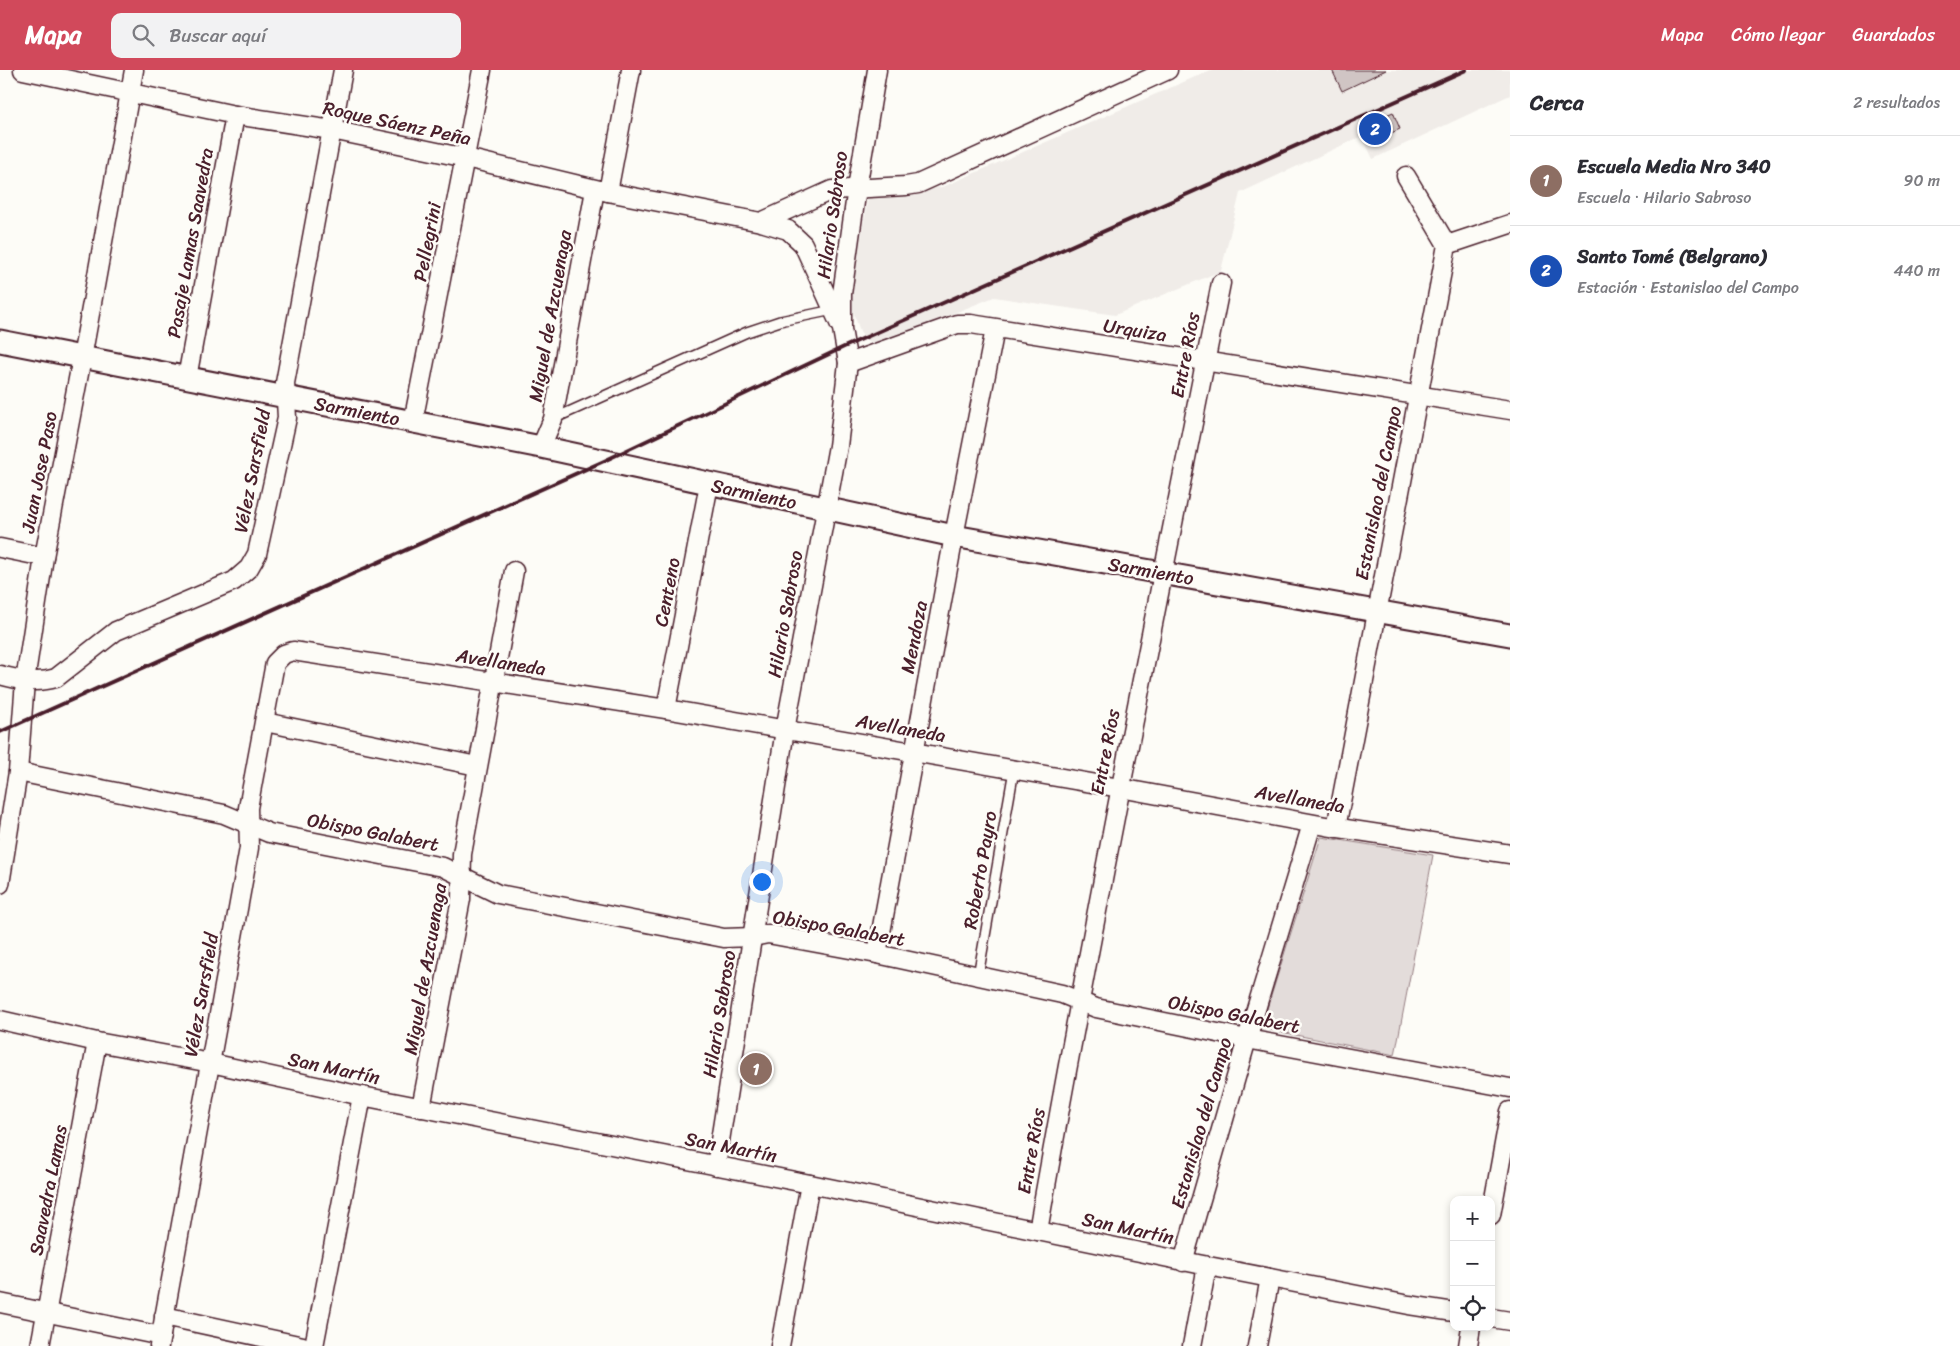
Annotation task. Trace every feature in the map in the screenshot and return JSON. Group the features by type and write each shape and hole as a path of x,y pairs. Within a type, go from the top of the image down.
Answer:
{"street":[{"name":"Roque Sáenz Peña","path":"23,70 235,115 332,130 466,158 601,191 762,222 788,230 803,244 842,329"},
{"name":"Juan Jose Paso","path":"0,884 18,772 26,681 44,558 134,70"},
{"name":"Vélez Sarsfield","path":"0,675 26,681 56,678 116,631 234,581 249,568 257,554 287,418 285,383 344,70"},
{"name":"Pellegrini","path":"413,422 482,70"},
{"name":"Miguel de Azcuenaga","path":"541,447 553,419 601,191 631,70"},
{"name":"Hilario Sabroso","path":"716,1166 785,730 838,446 848,364 842,329 842,294 856,188 877,70"},
{"path":"762,222 832,190 918,184 1168,70"},
{"name":"Pasaje Lamas Saavedra","path":"187,378 235,115"},
{"path":"1406,176 1447,245 1510,224"},
{"name":"Estanislao del Campo","path":"1336,828 1447,245"},
{"name":"Entre Ríos","path":"1038,1231 1079,1000 1221,283"},
{"name":"Urquiza","path":"848,364 957,324 971,324 1510,410"},
{"name":"Mendoza","path":"877,954 954,536 995,329"},
{"name":"Sarmiento","path":"0,341 541,447 826,510 954,536 1510,635"},
{"name":"Centeno","path":"666,709 709,484"},
{"path":"0,548 44,558"},
{"name":"Miguel de Azcuenaga","path":"422,1108 461,899 462,854 477,766 514,571"},
{"name":"Avellaneda","path":"284,654 293,651 666,709 1120,788 1312,824 1510,854"},
{"name":"Vélez Sarsfield","path":"160,1341 249,848 248,808 275,663 284,654"},
{"path":"265,722 477,766"},
{"name":"Obispo Galabert","path":"18,772 224,814 269,833 444,867 462,878 498,894 724,938 753,937 768,934 877,954 1062,994 1096,1008 1247,1039 1510,1088"},
{"name":"Estanislao del Campo","path":"1183,1262 1247,1039 1312,824"},
{"name":"San Martín","path":"0,1020 98,1042 211,1063 362,1096 810,1184 1183,1262 1450,1311"},
{"name":"Saavedra Lamas","path":"40,1346 98,1042"},
{"path":"314,1346 362,1096"},
{"path":"1494,1196 1510,1111"},
{"path":"780,1346 810,1184"},
{"path":"1192,1346 1207,1266"},
{"path":"1257,1346 1270,1278"},
{"path":"0,1302 160,1341"},
{"path":"164,1316 303,1346"},
{"path":"1495,1319 1510,1321"},
{"path":"1468,1346 1470,1331"}],"lane":[{"path":"553,419 747,332 780,321 833,310"},
{"name":"Roberto Payro","path":"978,976 1014,770"}],"shaded area":[{"path":"1211,70 1510,70 1510,95 1373,159 1362,136 1240,193 1221,271 1115,315 994,297 880,343 865,339 852,309 851,294 868,197 929,190 945,186"},
{"path":"1321,837 1433,855 1395,1055 1261,1028"}],"building":[{"path":"1332,70 1386,70 1342,91"},
{"path":"1393,112 1400,129 1374,141 1367,124"}],"railway":[{"path":"0,732 604,461 844,347 1466,70"}],"place":[{"name":"Santo Tomé (Belgrano)","path":"1375,129"},
{"name":"Escuela Media Nro 340","path":"756,1069"}]}
